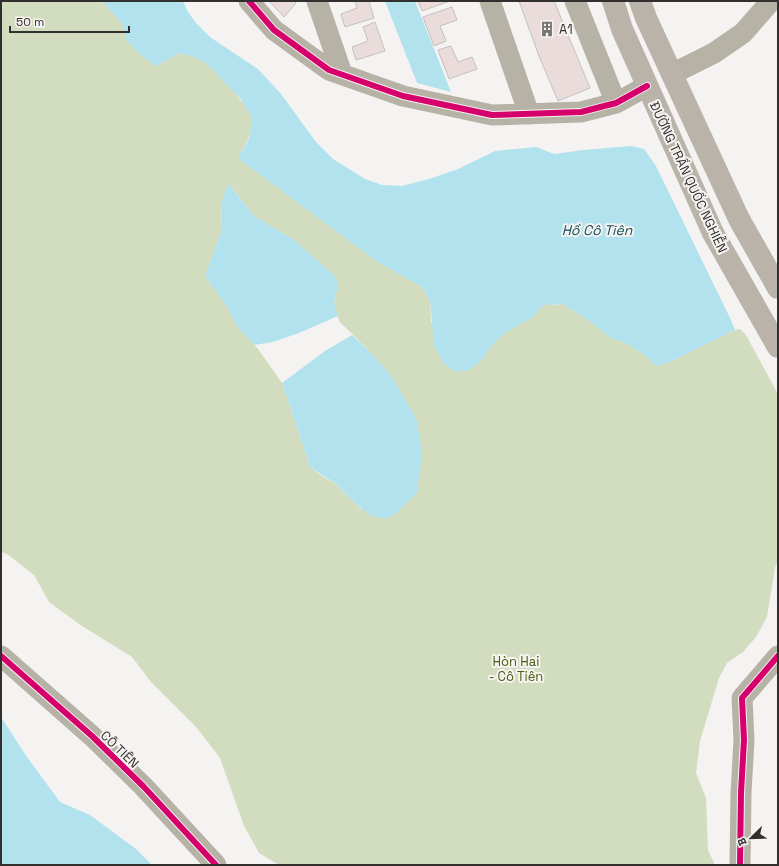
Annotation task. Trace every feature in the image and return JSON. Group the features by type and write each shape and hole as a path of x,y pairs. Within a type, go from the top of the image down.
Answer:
{"main road":[{"name":"ĐƯỜNG TRẦN QUỐC NGHIỄN","path":"612,1 622,29 713,233 778,346"},
{"name":"ĐƯỜNG TRẦN QUỐC NGHIỄN","path":"640,1 646,18 738,219 778,288"},
{"path":"648,86 672,74"}],"street":[{"path":"249,1 274,30 329,70 410,98 492,114 581,112 616,103 648,86"},
{"path":"317,1 342,74"},
{"path":"490,1 529,114"},
{"path":"575,1 616,103"},
{"path":"672,74 714,53 743,34 771,1"},
{"name":"CÔ TIÊN","path":"1,656 92,736 143,786 216,865"},
{"path":"740,865 741,793 744,740 742,698 778,656"}],"green space":[{"name":"Hòn Hai - Cô Tiên","path":"1,1 102,1 123,25 126,40 156,66 179,53 196,57 205,62 232,89 246,106 252,119 247,142 240,154 376,261 422,287 430,300 431,322 467,371 481,361 502,334 534,316 543,305 563,304 591,322 609,337 628,344 647,357 656,366 672,361 735,330 740,329 746,335 778,394 778,561 775,568 767,617 756,637 743,652 727,663 719,678 700,741 696,773 706,798 708,850 715,865 279,865 259,853 244,826 220,758 197,728 151,682 132,657 79,624 49,602 34,575 7,554 1,552","holes":["228,183 254,216 294,240 338,287 334,302 339,321 372,354 362,510 336,484 310,467 282,383 258,349 237,326 228,308 205,276 221,232 222,202"]}],"water":[{"name":"Hồ Cô Tiên","path":"102,1 183,1 188,12 196,23 210,37 258,69 281,94 316,142 333,159 365,179 382,185 402,186 429,179 458,169 495,151 536,147 554,154 631,146 644,149 656,166 735,330 672,361 656,366 647,357 628,344 609,337 591,322 563,304 543,305 534,316 502,335 492,345 481,361 467,371 454,371 444,364 434,346 430,300 422,287 376,261 238,158 249,139 252,118 241,99 206,63 191,56 179,53 156,66 142,56 126,40 123,25"},
{"path":"385,1 415,1 451,92 417,83"},
{"path":"228,183 254,216 294,240 336,277 338,287 334,302 338,316 299,333 273,342 254,345 237,326 228,308 205,276 221,232 222,202"},
{"path":"352,335 372,354 392,377 417,420 422,453 417,493 395,514 384,518 376,517 361,509 336,484 310,467 282,383 325,351"},
{"path":"1,717 27,757 60,802 90,815 136,849 152,865 1,865"}],"building":[{"path":"269,1 294,1 296,3 284,17"},
{"path":"355,1 369,1 374,18 345,27 341,14 357,8"},
{"path":"418,1 450,1 422,11"},
{"name":"A1","path":"519,1 554,1 590,88 558,101 539,56"},
{"path":"452,7 457,20 440,26 446,41 434,46 423,17"},
{"path":"375,22 385,51 356,60 352,47 368,41 363,27"},
{"path":"451,46 458,62 472,57 477,69 449,79 438,50"}],"cycle path":[{"path":"249,1 274,30 329,70 403,96 492,115 581,112 616,103 647,86"},
{"path":"1,656 92,736 143,786 216,865"},
{"path":"740,865 741,793 744,740 742,698 778,656"}],"place":[{"name":"A1","path":"547,29"}]}
